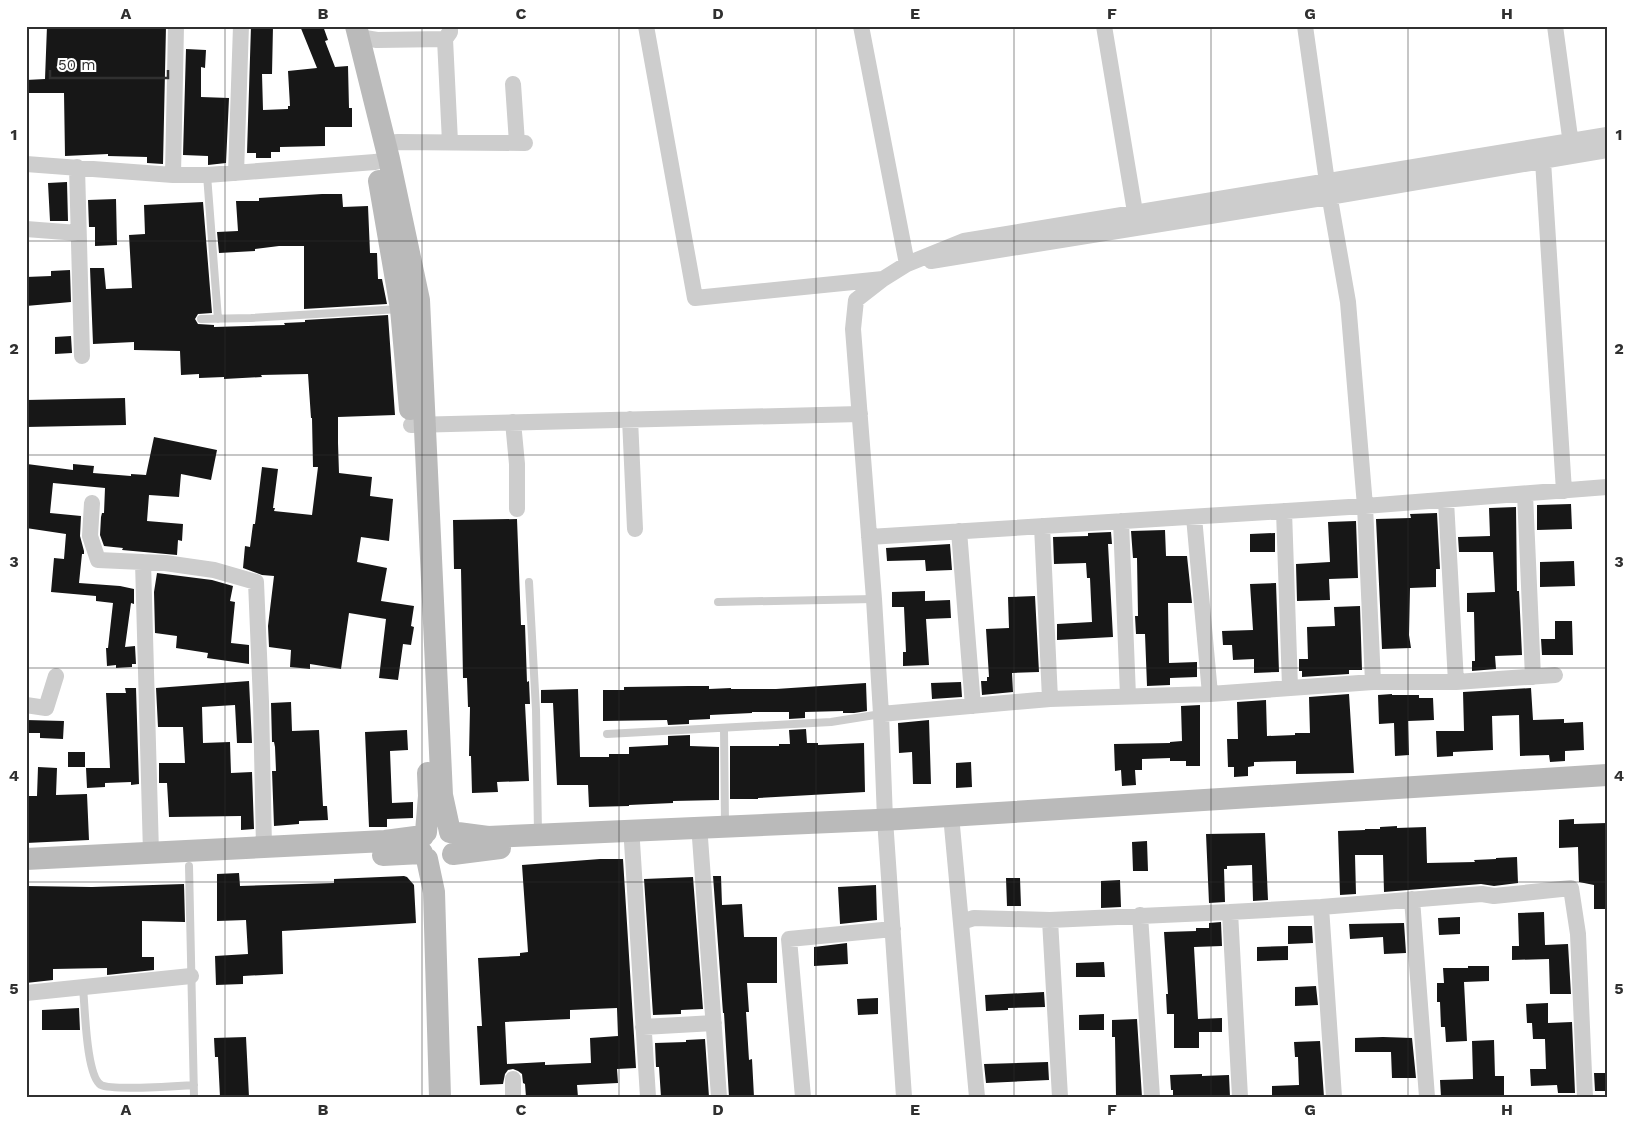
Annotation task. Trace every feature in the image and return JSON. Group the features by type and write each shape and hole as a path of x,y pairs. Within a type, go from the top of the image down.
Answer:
{"street":[{"path":"173,175 176,26"},
{"path":"236,173 241,26"},
{"path":"646,26 695,298 883,279"},
{"path":"861,26 907,264"},
{"path":"1104,26 1136,221"},
{"path":"1305,26 1328,190 1348,302 1365,506 1373,682"},
{"path":"1555,26 1571,149"},
{"path":"352,30 377,40 447,32 450,142"},
{"path":"352,30 419,300 418,425 429,796 444,891 453,1097"},
{"path":"26,164 173,175 206,175 383,155 398,142 521,143 513,84"},
{"path":"1328,190 1543,161 1607,135"},
{"path":"904,1097 870,537 853,329 856,300 883,279 907,264 965,249 1571,149 1607,150"},
{"path":"383,155 401,309 418,425"},
{"path":"1543,161 1564,491"},
{"path":"77,167 82,356"},
{"path":"26,229 78,233"},
{"path":"418,425 860,414"},
{"path":"630,419 635,530"},
{"path":"513,422 517,509"},
{"path":"870,537 1446,501 1607,487"},
{"path":"1525,494 1533,677"},
{"path":"1446,501 1456,682"},
{"path":"92,503 90,536 98,560 143,562 214,570 256,582 264,847"},
{"path":"1284,511 1290,687"},
{"path":"1194,517 1210,694"},
{"path":"1121,521 1128,696"},
{"path":"1042,526 1050,699"},
{"path":"958,531 973,706"},
{"path":"143,562 151,853"},
{"path":"881,714 1050,699 1210,694 1373,682 1456,682 1555,675"},
{"path":"26,705 46,708 56,676"},
{"path":"26,859 385,841 436,846 489,848 632,842 1607,775"},
{"path":"26,872 189,866 436,846 488,837 725,826 886,824 952,826 1607,785"},
{"path":"952,826 977,1097"},
{"path":"700,838 719,1097"},
{"path":"632,842 648,1097"},
{"path":"436,846 434,892 440,1097"},
{"path":"961,922 974,918 1050,920 1321,907 1482,894 1494,896 1571,888 1578,934 1585,1097"},
{"path":"1412,899 1426,1097"},
{"path":"1321,907 1334,1097"},
{"path":"1230,912 1240,1097"},
{"path":"1140,915 1152,1097"},
{"path":"1050,920 1060,1097"},
{"path":"802,1097 790,939 893,930"},
{"path":"26,993 190,976"},
{"path":"643,1027 714,1024"},
{"path":"513,1080 513,1097"}],"lane":[{"path":"206,175 218,319"},
{"path":"201,319 401,309"},
{"path":"529,582 536,710 538,835"},
{"path":"718,602 874,600"},
{"path":"607,734 831,722 881,714"},
{"path":"724,729 725,826"},
{"path":"189,866 194,1097"},
{"path":"83,988 90,1064 95,1079 102,1085 119,1088 194,1085"}],"building":[{"path":"47,26 166,26 163,164 147,163 147,157 108,156 108,154 65,156 64,93 26,93 26,80 45,79"},
{"path":"251,26 273,26 272,74 262,74 263,110 288,109 288,106 290,106 288,71 317,68 300,26 323,26 328,40 325,41 335,67 348,66 349,108 352,108 352,127 325,127 325,146 280,147 280,152 271,152 271,158 256,158 256,153 247,153"},
{"path":"186,49 206,50 205,68 201,67 201,97 229,98 226,163 208,165 208,156 183,155"},
{"path":"67,182 68,221 50,221 48,183"},
{"path":"342,194 343,207 368,206 370,253 377,253 378,279 382,279 387,304 304,309 304,246 279,246 255,249 255,251 219,253 217,232 238,231 236,201 259,201 259,198"},
{"path":"116,199 117,245 95,246 95,227 89,227 88,200"},
{"path":"203,202 212,313 198,314 195,319 198,324 214,325 214,327 285,325 284,323 305,322 305,320 388,315 395,415 338,417 338,443 339,473 372,477 370,496 393,499 389,541 361,537 357,562 387,568 381,601 414,606 411,626 414,627 411,645 403,644 398,680 379,678 386,619 349,613 341,669 310,664 310,669 290,667 291,650 269,647 268,626 274,576 262,575 243,568 245,546 250,547 253,524 255,524 262,467 278,469 274,511 312,515 318,467 313,467 312,418 308,374 261,375 262,377 224,379 224,377 199,378 199,374 181,375 180,351 134,350 134,342 93,344 90,268 104,268 106,289 132,288 129,235 145,234 144,205"},
{"path":"70,270 71,302 26,306 26,277 51,276 51,271"},
{"path":"71,336 72,353 55,354 55,337"},
{"path":"125,398 126,425 26,427 26,400"},
{"path":"154,437 217,450 211,480 181,474 179,497 149,495 147,521 183,524 182,541 178,540 177,555 122,550 123,548 104,546 100,535 101,517 102,513 104,513 105,488 53,483 50,513 81,516 80,536 84,554 82,554 79,583 134,589 134,604 131,603 125,647 135,646 136,664 132,664 132,667 116,668 116,665 107,666 106,648 108,648 113,603 96,601 96,596 51,592 54,558 64,559 66,534 26,528 27,464 73,470 73,464 94,466 93,473 131,476 131,474 146,475"},
{"path":"1571,504 1572,529 1537,530 1537,505"},
{"path":"1516,507 1517,591 1519,591 1522,655 1495,656 1496,669 1472,671 1472,661 1475,661 1474,612 1467,612 1467,593 1495,592 1493,552 1459,552 1458,537 1490,536 1489,508"},
{"path":"1437,513 1440,569 1436,569 1436,587 1410,588 1409,635 1411,648 1382,649 1376,519 1411,518 1410,514"},
{"path":"517,519 521,625 525,625 527,682 529,681 530,704 525,704 529,781 497,782 498,792 472,793 471,756 469,756 470,707 468,707 467,678 463,678 461,569 454,569 453,520"},
{"path":"1356,521 1358,578 1329,579 1330,600 1297,601 1296,564 1330,562 1328,522"},
{"path":"1165,530 1166,556 1187,556 1192,603 1168,603 1169,663 1197,662 1197,677 1170,678 1170,685 1147,686 1145,634 1136,634 1135,616 1138,616 1137,558 1133,558 1131,531"},
{"path":"1111,532 1112,544 1108,544 1113,637 1057,640 1057,624 1092,622 1090,578 1087,578 1086,563 1054,564 1053,537 1088,536 1088,533"},
{"path":"1275,533 1275,552 1250,552 1250,534"},
{"path":"950,544 952,570 926,571 925,560 887,561 886,548"},
{"path":"1574,561 1575,586 1540,587 1540,562"},
{"path":"157,573 212,580 233,586 230,601 235,602 231,643 249,645 249,664 207,658 208,653 176,648 177,636 155,633 154,592"},
{"path":"1276,583 1279,672 1254,673 1254,659 1233,660 1232,645 1223,645 1222,631 1253,630 1250,584"},
{"path":"925,591 925,601 950,600 951,618 926,619 929,665 903,666 903,652 906,652 904,607 892,607 892,592"},
{"path":"1035,596 1039,672 1012,673 1013,692 982,695 981,681 987,681 987,677 989,677 986,629 1009,628 1008,597"},
{"path":"1360,606 1362,670 1349,670 1349,674 1302,677 1302,671 1299,671 1299,659 1308,659 1307,627 1335,626 1334,607"},
{"path":"1555,621 1572,621 1573,655 1542,655 1541,639 1555,639"},
{"path":"249,681 252,743 237,743 235,705 202,707 203,743 230,742 231,773 252,772 254,829 241,830 241,816 169,817 167,783 159,783 159,763 185,763 183,727 158,727 156,688"},
{"path":"961,682 962,697 932,699 931,683"},
{"path":"866,683 867,711 854,713 843,713 843,711 805,712 805,718 789,719 789,712 752,712 710,715 710,719 689,720 689,724 668,725 667,720 603,721 603,690 624,690 624,687 688,686 709,686 709,689 776,689"},
{"path":"125,688 136,688 139,784 131,785 131,782 105,783 105,787 87,788 86,768 110,768 106,693 126,693"},
{"path":"1531,688 1533,720 1564,719 1564,723 1583,722 1584,750 1565,751 1565,761 1550,762 1549,755 1520,756 1519,715 1492,716 1493,750 1453,752 1453,756 1437,757 1436,731 1464,731 1463,692"},
{"path":"578,689 580,757 609,757 609,754 629,754 629,747 668,745 668,736 690,735 690,746 719,747 719,800 589,807 588,785 557,785 553,703 541,703 541,690"},
{"path":"1349,694 1354,773 1296,774 1296,761 1254,762 1254,766 1248,767 1248,776 1234,777 1234,767 1228,767 1227,739 1238,739 1237,702 1266,700 1267,736 1295,735 1295,733 1310,733 1309,697"},
{"path":"1378,695 1419,695 1419,698 1433,698 1434,720 1408,721 1409,755 1395,756 1394,723 1379,724"},
{"path":"291,702 292,731 319,730 323,806 327,806 328,820 299,821 299,824 274,826 272,771 276,771 275,747 274,742 272,742 271,703"},
{"path":"1200,705 1200,766 1186,766 1186,761 1170,761 1170,758 1142,759 1142,770 1135,770 1136,785 1122,786 1121,770 1115,771 1114,744 1182,741 1181,706"},
{"path":"26,720 64,721 63,739 40,738 40,733 26,733"},
{"path":"929,720 931,784 913,784 912,752 899,753 898,723"},
{"path":"806,729 807,743 818,743 818,745 864,743 865,792 730,799 730,746 779,746 779,744 790,744 789,730"},
{"path":"407,730 408,750 390,751 392,803 413,802 413,818 387,819 387,827 369,827 365,732"},
{"path":"68,752 85,752 85,767 68,767"},
{"path":"971,762 972,787 956,788 956,763"},
{"path":"38,767 57,768 56,795 87,794 89,840 26,843 26,796 37,796"},
{"path":"1574,819 1574,824 1607,823 1607,909 1594,909 1594,885 1579,882 1578,847 1559,848 1559,820"},
{"path":"1397,826 1397,828 1426,827 1427,863 1475,862 1474,860 1517,857 1518,883 1384,892 1383,855 1355,855 1356,894 1340,895 1338,831 1380,829 1380,827"},
{"path":"1265,833 1268,900 1253,901 1252,865 1227,866 1227,869 1224,869 1225,902 1209,903 1206,834"},
{"path":"1147,841 1148,871 1133,871 1132,842"},
{"path":"623,859 636,1068 617,1069 618,1083 577,1085 578,1097 526,1097 522,1074 513,1069 508,1070 505,1074 503,1084 480,1085 477,1026 482,1026 478,958 520,956 520,953 528,952 522,865","holes":["617,1008 618,1036 590,1038 591,1063 545,1065 545,1062 507,1064 505,1022 570,1019 570,1010"]},
{"path":"239,873 240,886 334,883 334,879 404,876 414,885 416,923 282,931 283,974 243,976 243,984 216,985 215,956 248,954 246,920 217,921 217,874"},
{"path":"713,876 721,876 722,905 742,904 744,937 777,937 777,983 747,983 749,1012 746,1012 749,1060 752,1059 754,1097 729,1097"},
{"path":"693,877 703,1009 681,1010 681,1014 653,1015 644,879"},
{"path":"1006,878 1020,878 1021,906 1007,906"},
{"path":"1120,880 1121,907 1101,908 1101,881"},
{"path":"184,884 185,922 142,921 142,957 154,957 154,970 107,975 107,968 53,969 53,980 26,983 26,886 92,887"},
{"path":"876,885 877,920 840,924 838,887"},
{"path":"1544,912 1545,945 1568,944 1571,994 1550,994 1549,959 1512,960 1512,946 1519,946 1518,913"},
{"path":"1460,917 1460,934 1439,935 1438,918"},
{"path":"1221,922 1222,946 1194,947 1198,1019 1222,1018 1222,1032 1199,1032 1199,1048 1174,1048 1174,1014 1167,1014 1166,994 1168,994 1164,932 1196,931 1196,928 1209,928 1209,923"},
{"path":"1404,923 1406,953 1384,954 1383,937 1350,939 1349,924"},
{"path":"1288,926 1312,926 1313,943 1288,944"},
{"path":"847,943 848,964 814,966 814,947"},
{"path":"1288,946 1288,960 1257,961 1257,947"},
{"path":"1104,962 1105,977 1076,977 1076,963"},
{"path":"1468,966 1489,966 1489,981 1464,982 1467,1041 1446,1042 1445,1027 1441,1027 1440,1002 1437,1002 1437,983 1444,983 1443,968 1468,968"},
{"path":"1316,986 1318,1005 1295,1006 1295,987"},
{"path":"1044,992 1045,1007 1008,1008 1008,1010 986,1011 985,995"},
{"path":"878,998 878,1014 858,1015 857,999"},
{"path":"1548,1003 1548,1023 1572,1022 1575,1093 1558,1093 1557,1085 1531,1086 1530,1069 1546,1069 1545,1039 1533,1039 1532,1023 1527,1023 1526,1004"},
{"path":"79,1008 80,1030 42,1030 42,1010"},
{"path":"1104,1014 1104,1030 1079,1030 1079,1015"},
{"path":"1137,1019 1142,1097 1116,1097 1115,1037 1112,1037 1112,1020"},
{"path":"246,1037 249,1097 220,1097 218,1057 215,1057 214,1038"},
{"path":"1355,1038 1412,1038 1416,1078 1392,1078 1391,1052 1355,1052"},
{"path":"705,1039 709,1097 661,1097 659,1067 656,1067 655,1043"},
{"path":"1494,1040 1495,1076 1504,1076 1504,1096 1441,1097 1440,1080 1473,1079 1472,1041"},
{"path":"1320,1041 1324,1097 1272,1097 1272,1086 1299,1085 1298,1057 1295,1057 1294,1042"},
{"path":"1048,1062 1049,1080 986,1083 984,1064"},
{"path":"1594,1073 1607,1073 1607,1091 1595,1091"},
{"path":"1202,1074 1202,1076 1229,1075 1230,1097 1173,1097 1170,1075"}]}
